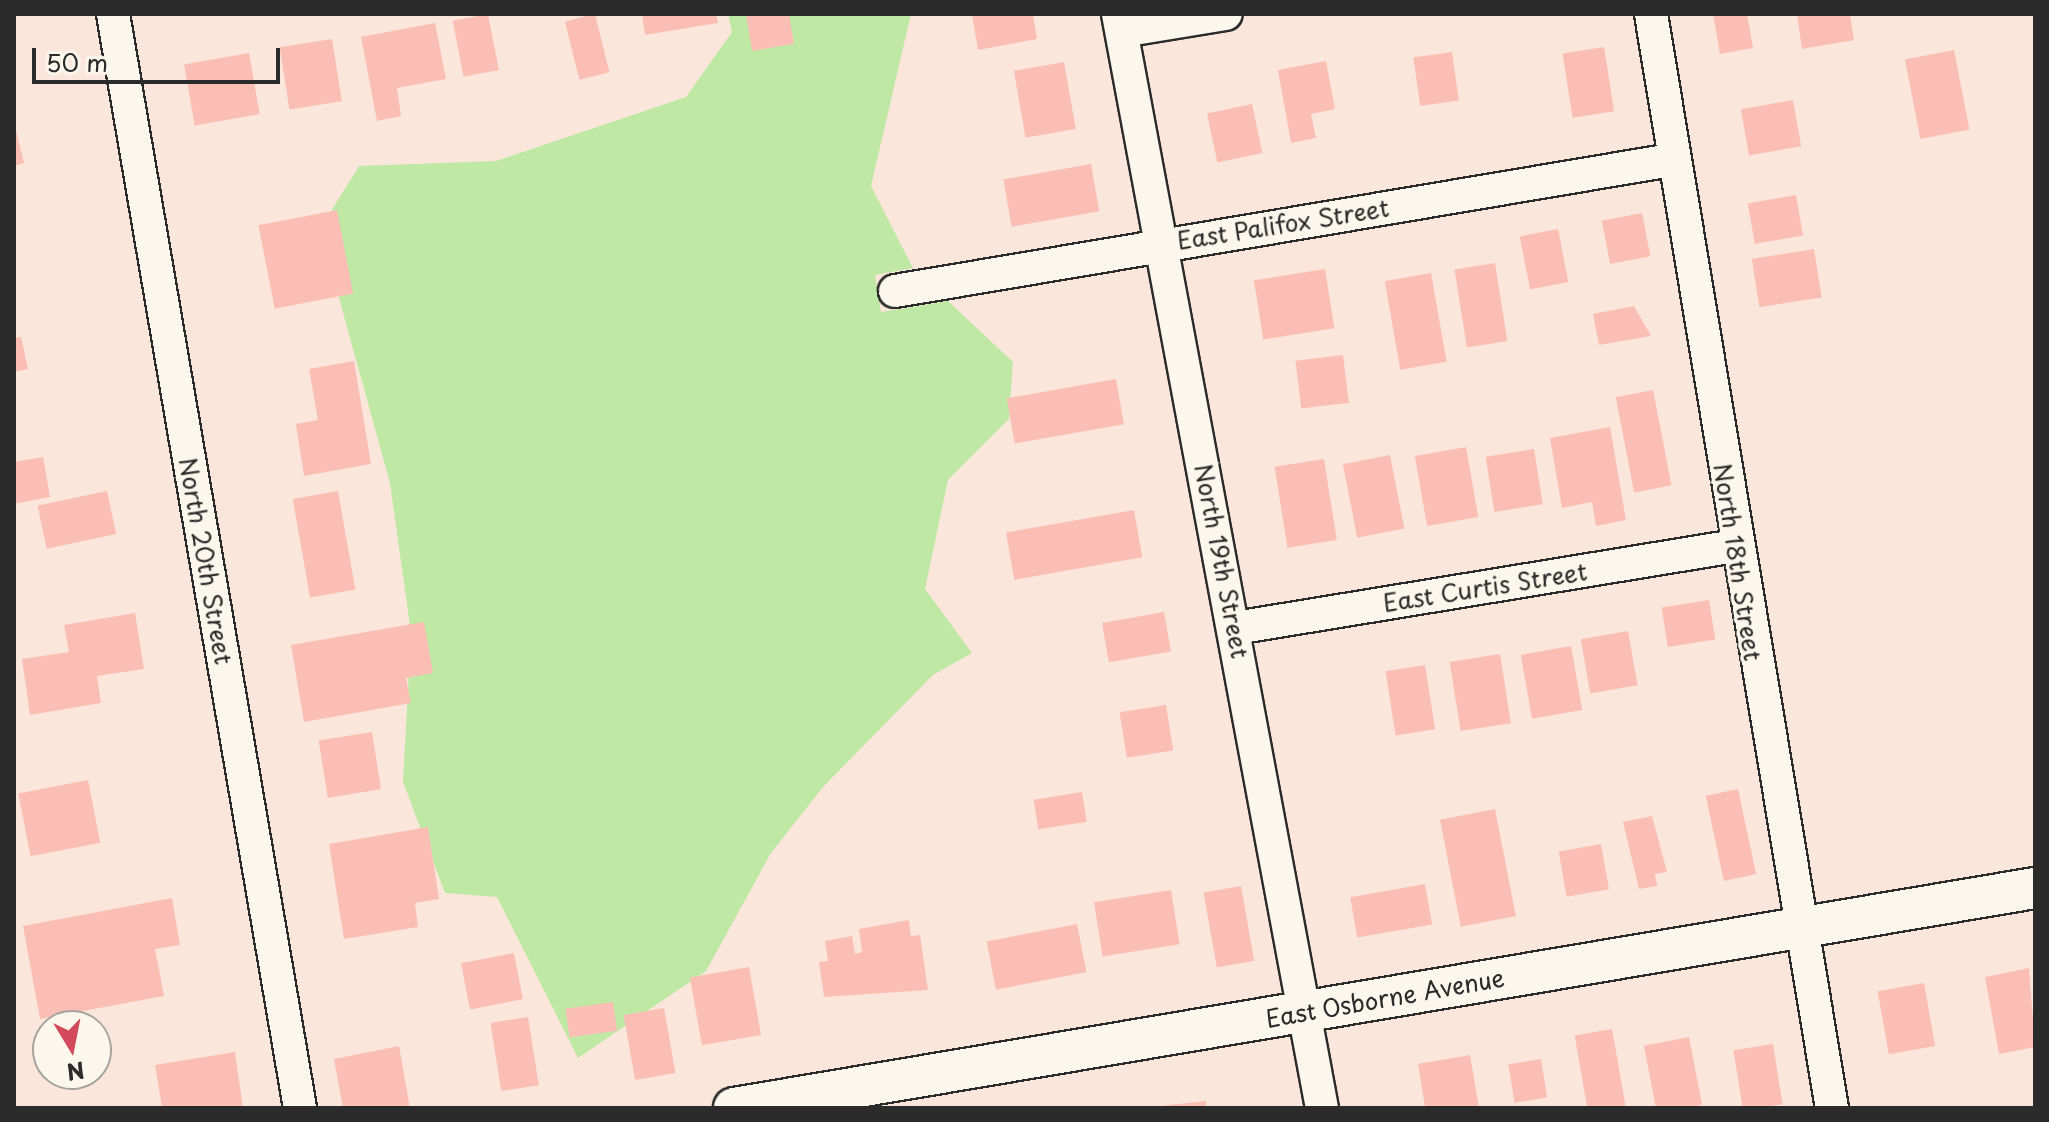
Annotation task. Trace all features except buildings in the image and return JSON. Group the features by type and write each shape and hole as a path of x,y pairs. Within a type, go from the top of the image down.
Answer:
{"street":[{"name":"North 20th Street","path":"113,14 300,1108"},
{"path":"1120,22 1226,14"},
{"name":"North 18th Street","path":"1651,14 1671,160 1832,1108"},
{"name":"North 19th Street","path":"1120,22 1322,1108"},
{"name":"East Palifox Street","path":"895,291 1671,160"},
{"name":"East Curtis Street","path":"1235,628 1735,546"},
{"name":"East Osborne Avenue","path":"734,1108 2035,888"}],"green space":[{"path":"728,14 911,14 871,186 913,268 875,275 881,312 948,301 1013,362 1009,419 948,480 925,589 972,653 933,675 823,787 771,853 706,971 578,1058 497,897 445,893 403,782 411,633 390,483 320,229 359,166 496,161 686,97 732,32"}]}
